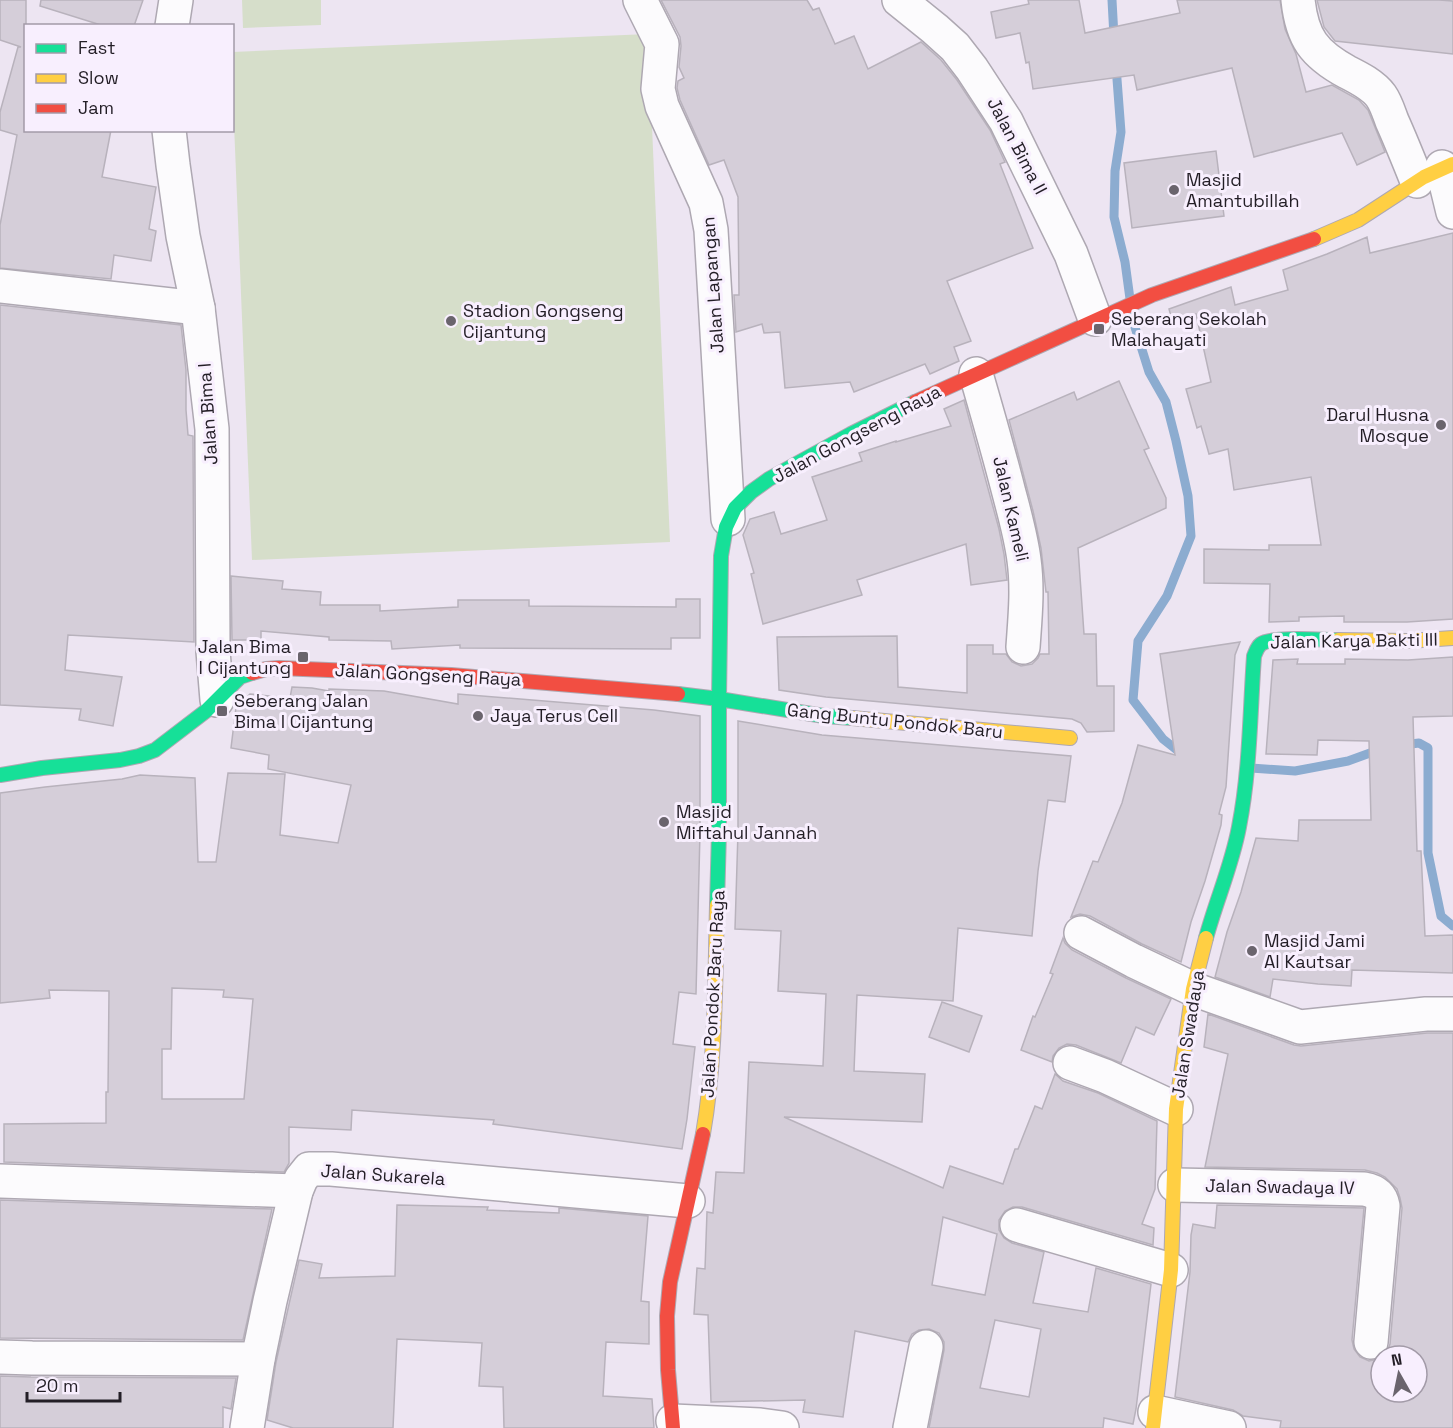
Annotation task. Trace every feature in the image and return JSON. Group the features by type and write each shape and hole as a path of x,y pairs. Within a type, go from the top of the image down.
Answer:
{"street":[{"path":"172,24 176,0"},
{"name":"Jalan Lapangan","path":"640,0 662,44 658,89 662,106 706,203 711,231 728,519"},
{"name":"Jalan Bima II","path":"898,0 955,47 978,77 1006,121 1100,317"},
{"path":"1298,0 1300,16 1307,37 1317,51 1331,63 1371,86 1382,97 1438,171 1453,212"},
{"name":"Jalan Bima I","path":"169,132 183,236 198,308 212,429 213,651 217,700"},
{"name":"Jalan Gongseng Raya","path":"0,775 120,760 155,750 170,741 206,711 240,677 266,669 451,675 656,691 719,699 721,556 724,535 728,519 738,503 752,490 835,441 1100,317 1152,295 1316,239 1349,225 1438,171"},
{"path":"0,286 198,308"},
{"name":"Jalan Kameli","path":"976,374 1013,507 1024,561 1026,594 1023,647"},
{"name":"Jalan Karya Bakti III","path":"1257,646 1264,642 1278,640 1408,641 1453,638"},
{"name":"Jalan Swadaya","path":"1154,1420 1171,1270 1176,1109 1193,989 1209,927 1237,838 1245,790 1251,687 1257,646"},
{"name":"Gang Buntu Pondok Baru","path":"719,699 824,716 1071,738"},
{"name":"Jalan Pondok Baru Raya","path":"673,1425 668,1370 667,1316 670,1282 700,1152 713,1060 719,832 719,699"},
{"path":"1081,933 1193,989 1300,1027 1426,1014 1453,1014"},
{"path":"1070,1063 1105,1076 1176,1109"},
{"name":"Jalan Sukarela","path":"247,1428 258,1359 296,1191 301,1179 309,1169 331,1169 688,1201"},
{"path":"0,1181 296,1191"},
{"name":"Jalan Swadaya IV","path":"1174,1185 1364,1189 1377,1193 1381,1197 1383,1206 1371,1342"},
{"path":"1017,1225 1171,1270"},
{"path":"910,1428 926,1347"},
{"path":"0,1357 258,1359"},
{"path":"1154,1420 1229,1428"},
{"path":"673,1425 760,1425 782,1428"}],"green space":[{"path":"242,0 321,0 321,25 243,28"},
{"name":"Stadion Gongseng Cijantung","path":"648,34 670,542 252,560 234,124 234,52"}],"building":[{"path":"0,0 26,0 24,132 111,132 102,177 156,187 149,229 156,231 151,261 114,255 111,279 0,268 0,225 17,135 0,130 0,112 18,47 21,47 0,40"},
{"path":"41,0 143,0 135,24 98,24 40,6"},
{"path":"661,0 807,0 813,10 819,8 835,44 854,36 868,69 921,42 941,60 990,130 1005,162 1000,164 1033,248 947,281 971,341 954,347 959,361 930,374 925,364 854,392 850,382 785,388 780,332 764,333 762,324 736,332 734,295 739,295 738,197 724,160 709,165 680,100 678,81 684,78 679,67 680,37"},
{"path":"1028,0 1079,0 1085,33 1180,13 1177,0 1280,0 1285,29 1296,54 1306,92 1332,85 1359,100 1368,110 1385,152 1357,165 1342,133 1254,157 1232,68 1137,90 1134,75 1033,89 1029,62 1026,63 1020,33 996,38 991,12 1029,4"},
{"path":"1317,0 1453,1 1453,54 1335,41 1324,27"},
{"name":"Masjid Amantubillah","path":"1216,151 1224,216 1132,228 1124,163"},
{"path":"1453,233 1453,619 1344,622 1344,616 1299,617 1299,621 1269,622 1270,584 1204,583 1204,549 1269,550 1269,545 1321,545 1311,477 1234,490 1228,449 1209,454 1201,426 1197,428 1186,389 1211,382 1196,314 1172,320 1169,309 1231,287 1235,305 1288,290 1283,270 1367,237 1370,253"},
{"path":"0,305 181,325 186,370 188,435 193,436 194,642 68,635 65,670 122,677 113,726 79,720 81,709 0,705"},
{"path":"1119,381 1149,448 1144,450 1166,498 1166,508 1078,548 1084,634 1096,634 1097,686 1114,686 1114,731 1087,732 1081,723 1072,719 826,697 779,690 777,637 897,636 898,687 967,693 967,645 993,645 993,654 1006,654 1012,662 1021,666 1032,664 1040,654 1049,654 1048,592 1046,592 1041,548 1009,420 1074,392 1077,400"},
{"path":"964,400 999,529 1007,580 971,585 966,544 857,580 862,595 763,624 751,574 754,573 743,535 750,519 774,512 781,534 827,520 812,477 862,461 859,453 951,426 944,409"},
{"path":"231,576 283,581 282,589 321,592 320,605 380,605 380,611 458,607 458,600 529,600 529,606 676,607 676,599 700,599 700,638 671,638 671,649 460,648 460,645 392,649 391,641 329,640 329,637 261,631 261,640 232,640"},
{"path":"1240,642 1235,655 1226,787 1219,814 1222,815 1221,825 1181,962 1090,916 1080,914 1071,917 1093,861 1098,862 1122,803 1138,745 1175,755 1160,654"},
{"path":"1453,657 1453,716 1413,717 1417,851 1421,851 1425,936 1453,935 1453,973 1352,970 1351,986 1273,979 1270,997 1215,977 1256,838 1298,841 1299,820 1371,820 1369,741 1318,740 1317,755 1266,754 1273,660 1298,659 1297,664 1345,664 1345,659 1408,660"},
{"path":"292,687 329,691 329,689 384,691 458,704 458,694 654,710 700,716 696,994 679,992 673,1044 695,1047 682,1149 493,1124 494,1120 352,1110 351,1130 289,1127 289,1163 284,1172 4,1162 4,1124 106,1123 109,991 49,990 50,998 0,1003 0,793 140,775 195,778 198,862 216,862 228,773 285,774 280,835 338,843 351,785 268,769 269,755 231,748 236,707 250,694 290,698","holes":["172,988 224,990 223,997 253,999 244,1099 162,1099 162,1049 171,1049"]},
{"path":"738,721 822,735 1071,756 1065,802 1048,800 1032,936 958,928 953,1001 857,995 854,1071 925,1074 922,1122 784,1117 943,1188 950,1166 1003,1184 1015,1149 1018,1149 1035,1106 1042,1109 1055,1074 1063,1081 1098,1093 1157,1121 1155,1189 1142,1224 1154,1228 1153,1245 1022,1207 1013,1207 1005,1211 999,1220 999,1230 1004,1238 1012,1243 1044,1252 1033,1303 1088,1312 1096,1268 1151,1284 1133,1424 1104,1418 1103,1428 929,1428 944,1342 939,1333 929,1329 919,1330 912,1334 908,1342 855,1331 843,1417 803,1412 805,1400 711,1402 708,1315 694,1314 697,1268 705,1269 707,1212 713,1213 716,1172 744,1173 749,1062 823,1066 826,994 778,991 781,931 735,929","holes":["943,1217 997,1234 985,1295 932,1285","995,1320 1041,1329 1029,1397 980,1388"]},
{"path":"1063,938 1072,950 1171,999 1154,1035 1136,1027 1121,1063 1076,1045 1067,1044 1059,1048 1052,1062 1021,1050 1033,1016 1035,1017 1053,974 1050,973"},
{"path":"942,1002 982,1016 969,1052 929,1037"},
{"path":"1208,1014 1301,1046 1427,1033 1453,1033 1453,1428 1280,1428 1281,1421 1243,1416 1233,1410 1175,1397 1190,1272 1193,1224 1215,1228 1217,1205 1364,1208 1352,1340 1354,1349 1360,1357 1369,1361 1369,1404 1429,1404 1429,1344 1390,1344 1402,1208 1397,1189 1385,1177 1365,1170 1205,1167 1228,1054 1204,1047"},
{"path":"0,1200 272,1209 243,1340 0,1338"},
{"path":"397,1205 488,1207 487,1210 559,1213 559,1208 648,1216 641,1301 649,1302 649,1344 606,1342 603,1396 652,1399 654,1428 504,1428 503,1387 479,1386 482,1343 397,1339 393,1428 293,1428 267,1420 276,1362 299,1260 322,1264 319,1278 395,1276"},
{"path":"0,1376 236,1378 231,1409 223,1407 223,1428 0,1428"}],"waterway":[{"path":"1112,0 1114,37"},
{"path":"1116,66 1121,132 1115,171 1114,217 1125,262 1133,321 1149,372 1166,402 1176,441 1188,496 1191,536 1167,596 1138,641 1133,700 1163,739 1182,754"},
{"path":"1403,745 1419,743 1428,748 1428,853 1441,916 1453,926"},
{"path":"1251,768 1295,771 1348,761 1381,749"}],"traffic: fast":[{"path":"678,694 719,699 721,556 726,527 735,508 769,479 915,402"},
{"path":"1206,938 1239,827 1249,742 1254,656 1261,644 1276,640 1338,640"},
{"path":"0,775 120,760 155,750 206,711 240,677 252,673"},
{"path":"717,905 719,699 824,716 852,718"}],"traffic: slow":[{"path":"1314,239 1358,220 1424,177 1453,164"},
{"path":"1338,640 1408,641 1453,638"},
{"path":"852,718 1070,738"},
{"path":"703,1134 713,1049 717,905"},
{"path":"1153,1428 1171,1270 1176,1109 1193,989 1206,938"}],"traffic: jam":[{"path":"915,402 1152,295 1314,239"},
{"path":"252,673 279,668 451,675 678,694"},
{"path":"673,1428 668,1370 667,1316 670,1282 703,1134"}],"place":[{"name":"Masjid Amantubillah","path":"1174,190"},
{"name":"Stadion Gongseng Cijantung","path":"451,321"},
{"name":"Seberang Sekolah Malahayati","path":"1099,329"},
{"name":"Darul Husna Mosque","path":"1441,425"},
{"name":"Jalan Bima I Cijantung","path":"303,657"},
{"name":"Seberang Jalan Bima I Cijantung","path":"222,711"},
{"name":"Jaya Terus Cell","path":"478,716"},
{"name":"Masjid Miftahul Jannah","path":"664,822"},
{"name":"Masjid Jami Al Kautsar","path":"1252,951"}]}
